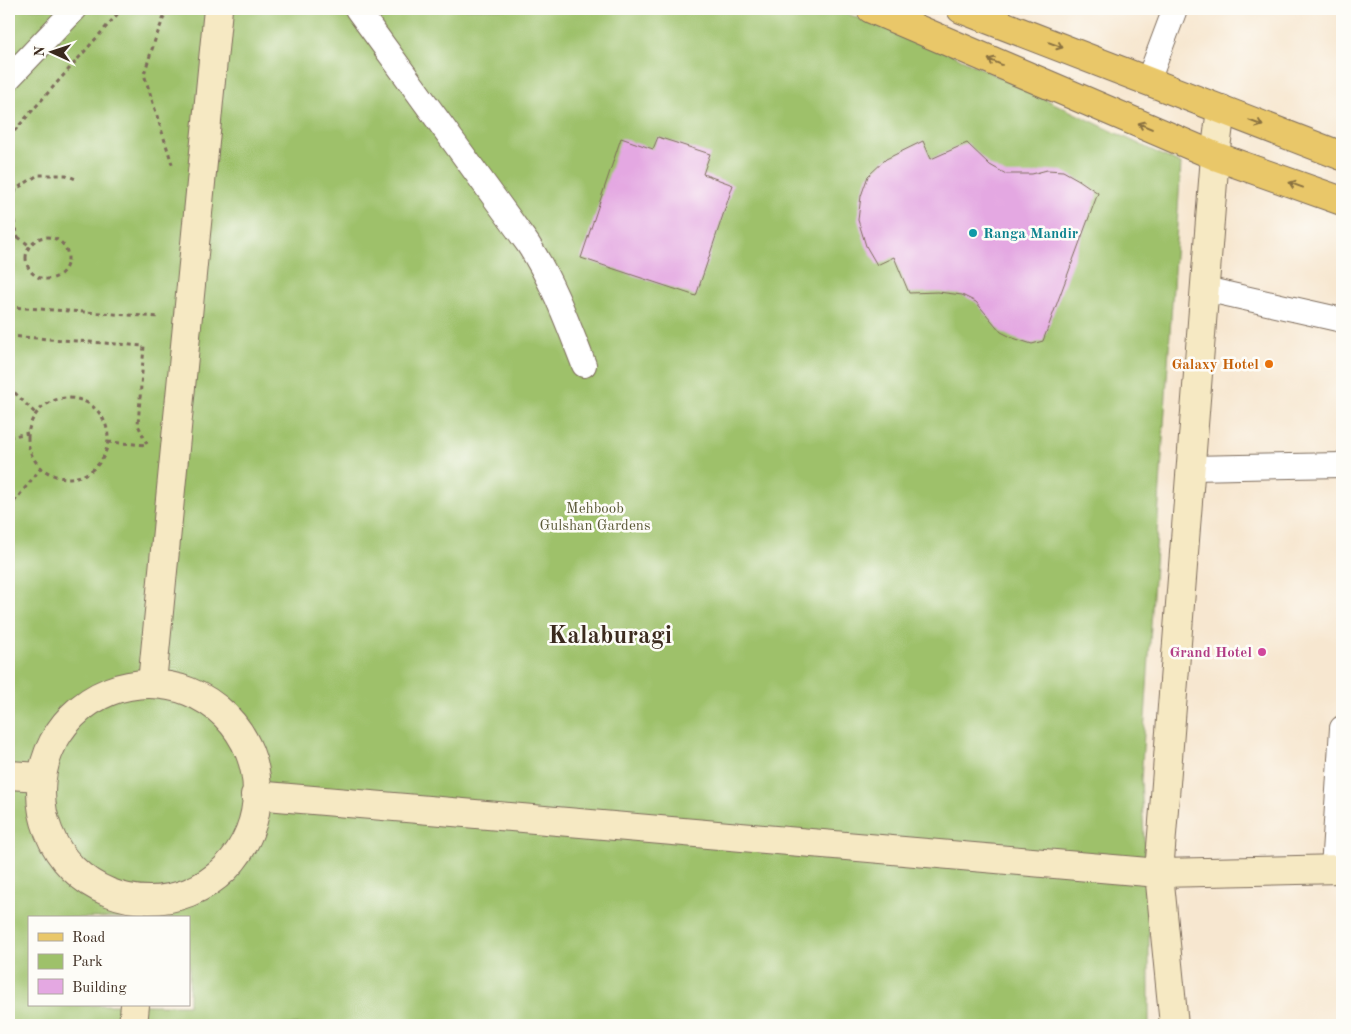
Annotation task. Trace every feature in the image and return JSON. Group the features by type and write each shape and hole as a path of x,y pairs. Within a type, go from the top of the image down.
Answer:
{"main road":[{"path":"871,9 1215,156 1342,201"},
{"path":"961,9 1342,156"}],"street":[{"path":"9,78 75,9"},
{"path":"152,683 218,9"},
{"path":"357,9 540,262 550,280 584,365"},
{"path":"1148,81 1175,9"},
{"path":"1174,1025 1159,873 1215,156 1221,109"},
{"path":"1205,288 1342,320"},
{"path":"1191,468 1342,465"},
{"path":"138,682 179,686 214,703 230,718 255,764 256,816 235,860 192,894 144,910 100,891 65,864 44,826 40,777 58,729 88,700 138,682"},
{"path":"256,795 1159,873 1338,869 1342,728"},
{"path":"9,775 40,777"},
{"path":"133,1025 134,1006"}],"path":[{"path":"9,138 122,9"},
{"path":"167,9 144,74 176,174"},
{"path":"30,246 18,237 11,209 16,189 38,175 66,175 78,180"},
{"path":"9,243 18,237"},
{"path":"48,237 61,242 68,254 66,267 57,277 51,279 37,276 28,266 27,252 30,246 35,241 48,237"},
{"path":"9,307 188,319"},
{"path":"9,336 144,346 138,425 151,450"},
{"path":"9,387 35,414"},
{"path":"70,397 82,400 94,407 102,416 107,428 108,442 104,455 96,466 86,474 72,478 58,478 46,472 36,463 29,451 28,433 29,425 35,414 45,404 57,399 70,397"},
{"path":"9,437 28,433"},
{"path":"108,442 148,445"},
{"path":"9,508 41,468"}],"green space":[{"name":"Mehboob Gulshan Gardens","path":"9,9 834,9 928,43 1181,164 1141,780 1149,930 1149,1025 9,1025"}],"building":[{"path":"658,137 710,154 703,174 733,185 696,296 581,258 621,138 653,149"},
{"name":"Ranga Mandir","path":"923,141 931,159 967,143 990,165 1006,174 1032,174 1047,170 1063,171 1098,193 1043,341 1032,344 1001,332 976,302 962,295 938,292 909,293 894,257 877,265 866,246 858,220 861,196 868,176 886,159"}],"place":[{"name":"Ranga Mandir","path":"973,233"},
{"name":"Galaxy Hotel","path":"1269,364"},
{"name":"Grand Hotel","path":"1262,652"}],"district":[{"name":"Kalaburagi","path":"610,634"}]}
